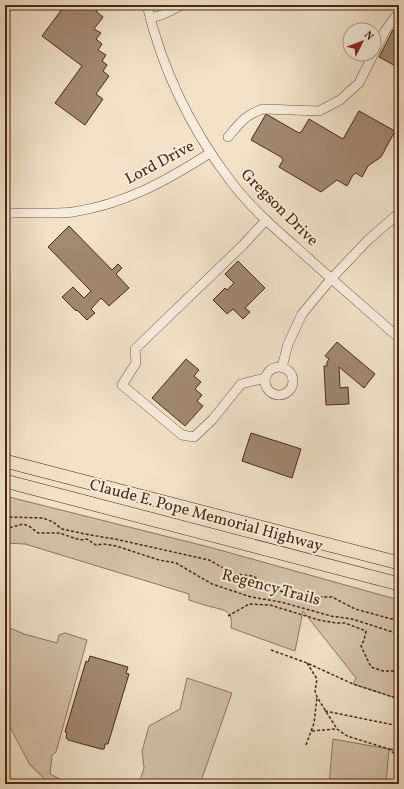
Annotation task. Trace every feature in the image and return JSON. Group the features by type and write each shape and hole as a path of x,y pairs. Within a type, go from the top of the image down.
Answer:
{"highway":[{"name":"Claude E. Pope Memorial Highway","path":"5,461 399,563"},
{"name":"Claude E. Pope Memorial Highway","path":"5,482 399,584"}],"street":[{"name":"Gregson Drive","path":"147,5 161,56 186,114 229,180 266,220 399,338"},
{"path":"150,18 162,15 182,5"},
{"path":"228,137 245,117 264,109 319,111 340,100 359,83 385,32 395,17 399,15"},
{"name":"Lord Drive","path":"5,214 72,212 109,204 148,190 210,153"},
{"path":"282,367 288,344 298,322 306,310 331,279 368,240 399,213"},
{"path":"265,378 241,384 213,419 194,437 182,435 122,385 136,363 135,349 266,220"},
{"path":"282,367 290,372 293,382 292,387 285,394 276,395 268,391 265,387 265,378 269,370 282,367"}],"path":[{"name":"Regency Trails","path":"5,515 8,517 43,518 54,522 62,529 90,535 115,538 209,560 234,574 253,576 273,589 301,597 332,597 355,609 399,621"},
{"name":"Regency Trails","path":"5,529 23,524 29,526 38,533 59,533 80,540 87,539 96,545 103,544 116,546 160,560 176,563 212,584 251,596 281,602 331,616 352,619 399,634"},
{"name":"Regency Trails","path":"228,616 249,604 270,605 319,620 345,623 366,631 361,646 371,667 399,671"},
{"path":"270,650 307,663 353,684 399,699"},
{"path":"307,663 317,679 315,691 317,697 337,729 347,736 389,749 394,750 399,747"},
{"path":"306,745 312,731 317,697"},
{"path":"325,711 399,726"},
{"path":"312,731 337,729"},
{"path":"389,749 399,758"}],"shaded area":[{"path":"5,496 209,547 399,600 399,699 353,684 356,678 303,611 295,651 231,628 231,617 226,611 189,600 189,594 25,544 5,543"},
{"path":"5,626 24,634 57,643 59,635 65,633 87,640 56,752 52,755 50,774 70,784 50,784 30,765 5,718"},
{"path":"187,678 232,693 200,784 139,784 144,768 142,751 149,726 180,709"},
{"path":"333,739 389,749 386,784 329,784"}],"building":[{"path":"65,5 97,5 97,12 103,17 94,29 101,33 96,39 102,44 98,50 106,55 102,61 107,65 103,71 109,76 96,94 103,99 85,125 55,103 82,66 42,36"},
{"path":"393,30 399,33 399,68 382,59 382,51"},
{"path":"359,111 395,131 381,157 368,166 362,177 356,173 353,175 347,186 337,180 321,192 279,167 283,160 281,157 251,140 266,114 299,133 302,131 309,119 343,139"},
{"path":"69,226 112,270 118,264 122,268 116,274 129,288 109,306 101,298 91,309 95,313 87,320 62,297 73,287 84,298 91,291 48,247"},
{"path":"238,261 265,288 245,308 250,312 243,319 233,309 227,314 213,300 225,288 227,290 234,283 225,274"},
{"path":"337,342 375,374 364,388 339,367 340,388 348,387 349,404 326,405 324,366 327,366 329,359 325,356"},
{"path":"186,359 199,370 194,376 201,382 195,389 202,395 197,401 203,406 185,426 152,398"},
{"path":"251,433 301,449 292,478 242,461"},
{"path":"90,656 128,667 126,673 129,674 108,744 105,744 104,749 68,740 66,738 67,733 65,732 86,661 88,662"}]}
